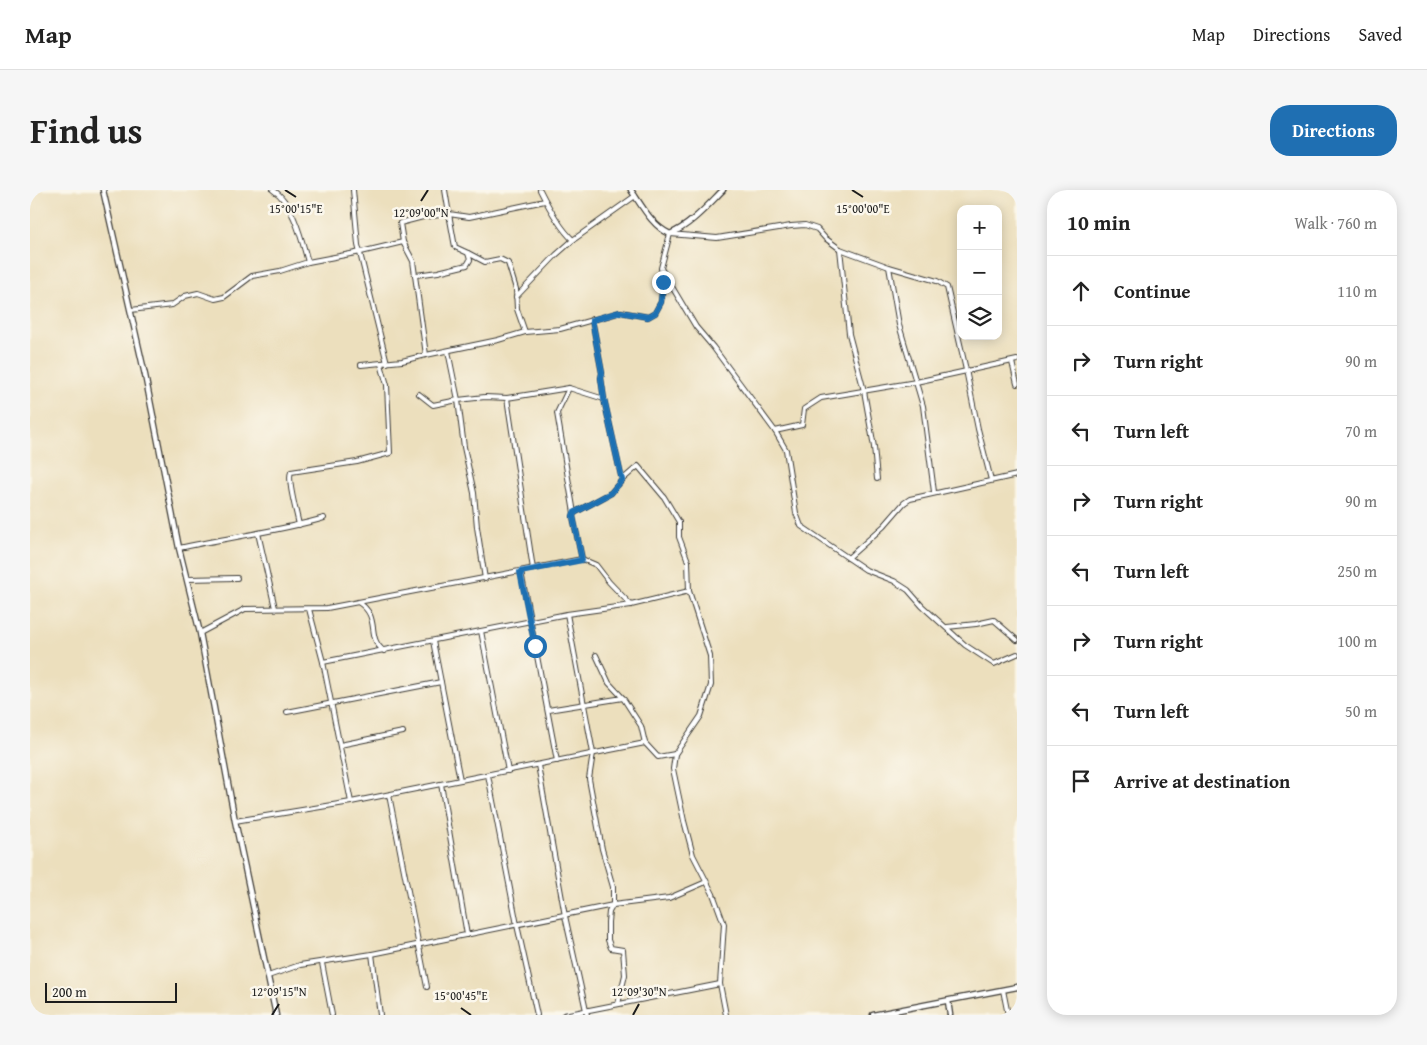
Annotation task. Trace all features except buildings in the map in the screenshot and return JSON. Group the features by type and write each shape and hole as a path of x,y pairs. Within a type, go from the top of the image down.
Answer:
{"street":[{"path":"103,190 145,375 179,548 200,633 235,822 276,1015"},
{"path":"273,190 282,196 299,229 308,262"},
{"path":"353,190 356,234 387,363"},
{"path":"446,190 455,247 484,262 500,259 508,262 516,290 517,309 525,332"},
{"path":"540,190 545,201 573,240"},
{"path":"631,190 656,225 670,234 717,238 805,225 817,228 840,249 947,287 991,480"},
{"path":"361,364 402,361 525,332 560,329 620,312 648,317 655,313 661,302 663,282 661,268 670,234 684,226 723,190"},
{"path":"516,297 556,254 635,196"},
{"path":"426,354 416,275 413,261 403,242 400,223 423,217 449,214 469,217 545,201"},
{"path":"130,310 172,305 185,296 198,293 215,299 224,297 252,276 403,242"},
{"path":"840,249 849,334 864,391 874,447 877,479"},
{"path":"416,275 467,265 470,260 468,253"},
{"path":"889,267 899,324 923,406 934,492"},
{"path":"661,268 696,327 775,430 786,450 796,513 801,526 866,570 894,580 908,590 922,606 965,645 994,664 1017,654"},
{"path":"592,320 602,373 604,399 622,480"},
{"path":"448,351 458,400 464,447 474,493 476,527 485,579"},
{"path":"775,430 802,425 804,409 821,398 916,382 966,370 1015,361 1017,384"},
{"path":"299,525 290,486 289,477 292,472 357,462 390,453 387,385 381,364"},
{"path":"419,394 433,404 485,397 506,398 569,388 604,399"},
{"path":"569,388 557,413 582,560"},
{"path":"506,398 533,569"},
{"path":"574,513 611,493 638,466 664,497 679,522 679,537 688,561 690,591 710,656 711,685 701,716 675,754 673,769 693,855 724,924 720,984 726,1015"},
{"path":"848,558 884,526 904,503 910,499 934,492 1017,475"},
{"path":"179,548 299,525 324,518"},
{"path":"258,533 275,608"},
{"path":"200,633 245,610 327,608 582,560 596,565 609,582 631,604"},
{"path":"520,572 557,761"},
{"path":"187,579 237,578"},
{"path":"323,662 567,614 631,604 690,591"},
{"path":"358,602 365,606 370,613 376,642 384,651"},
{"path":"309,609 332,703 351,802"},
{"path":"567,614 593,753 589,779 602,849 613,887 613,904 608,922 608,940 612,948 623,950 625,976 618,1004"},
{"path":"947,628 994,620 1017,640"},
{"path":"481,631 508,771"},
{"path":"433,641 460,780"},
{"path":"596,655 609,683 623,698 641,726 645,743 658,757 675,754"},
{"path":"287,712 441,682"},
{"path":"548,710 623,698"},
{"path":"340,745 403,732"},
{"path":"235,822 389,795 645,743"},
{"path":"538,764 565,916 587,1013"},
{"path":"488,775 517,925 537,1015"},
{"path":"441,784 466,935"},
{"path":"389,795 428,987"},
{"path":"268,976 300,965 372,954 565,916 613,904 669,898 706,882"},
{"path":"372,954 380,1015"},
{"path":"322,963 332,1015"},
{"path":"564,1015 587,1013 618,1004 720,984"},
{"path":"873,1015 1017,987"},
{"path":"1004,990 1008,1015"},
{"path":"948,1001 950,1015"}],"route":[{"path":"535,646 520,572 582,560 574,513 611,493 622,480 604,399 602,373 592,320 620,312 648,317 655,313 661,302 663,282"}]}
